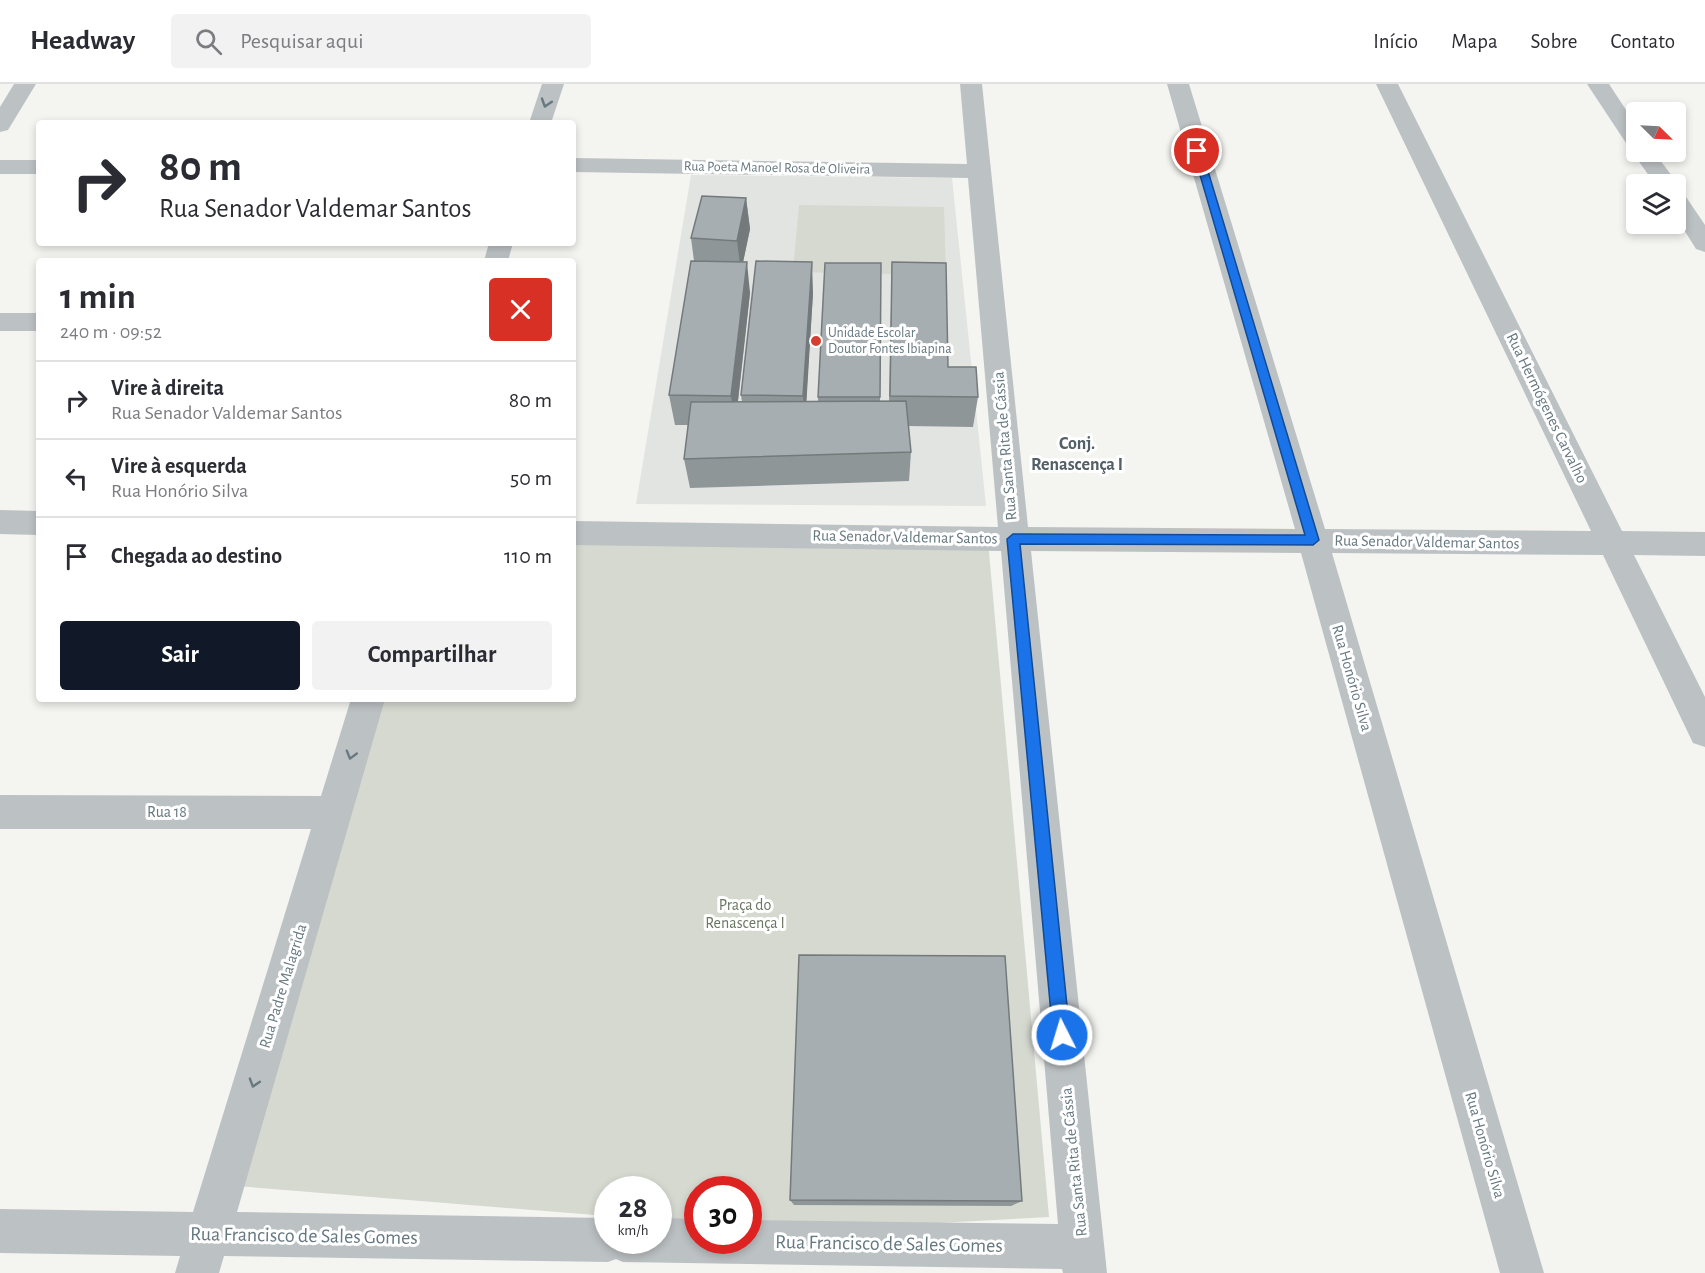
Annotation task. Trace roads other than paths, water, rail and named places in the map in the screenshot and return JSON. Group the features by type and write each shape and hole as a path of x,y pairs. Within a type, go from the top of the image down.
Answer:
{"street":[{"path":"0,125 25,84"},
{"path":"541,120 553,84"},
{"name":"Rua Santa Rita de Cássia","path":"971,84 1083,1260"},
{"name":"Rua Honório Silva","path":"1178,84 1313,540 1522,1273"},
{"name":"Rua Hermógenes Carvalho","path":"1388,84 1705,732"},
{"path":"1598,84 1626,126"},
{"name":"Rua Poeta Manoel Rosa de Oliveira","path":"576,165 980,171"},
{"path":"0,167 36,167"},
{"path":"1686,215 1705,244"},
{"path":"0,322 36,322"},
{"path":"0,522 36,523"},
{"name":"Rua Senador Valdemar Santos","path":"576,533 1705,544"},
{"name":"Rua Padre Malagrida","path":"203,1254 367,702"},
{"name":"Rua 18","path":"0,812 335,813"},
{"name":"Rua Francisco de Sales Gomes","path":"0,1231 203,1254 594,1240"},
{"name":"Rua Francisco de Sales Gomes","path":"672,1242 1083,1260"}],"place":[{"name":"Unidade Escolar Doutor Fontes Ibiapina","path":"816,341"}],"district":[{"name":"Conj. Renascença I","path":"1077,454"}],"park label":[{"name":"Praça do Renascença I","path":"745,914"}]}
